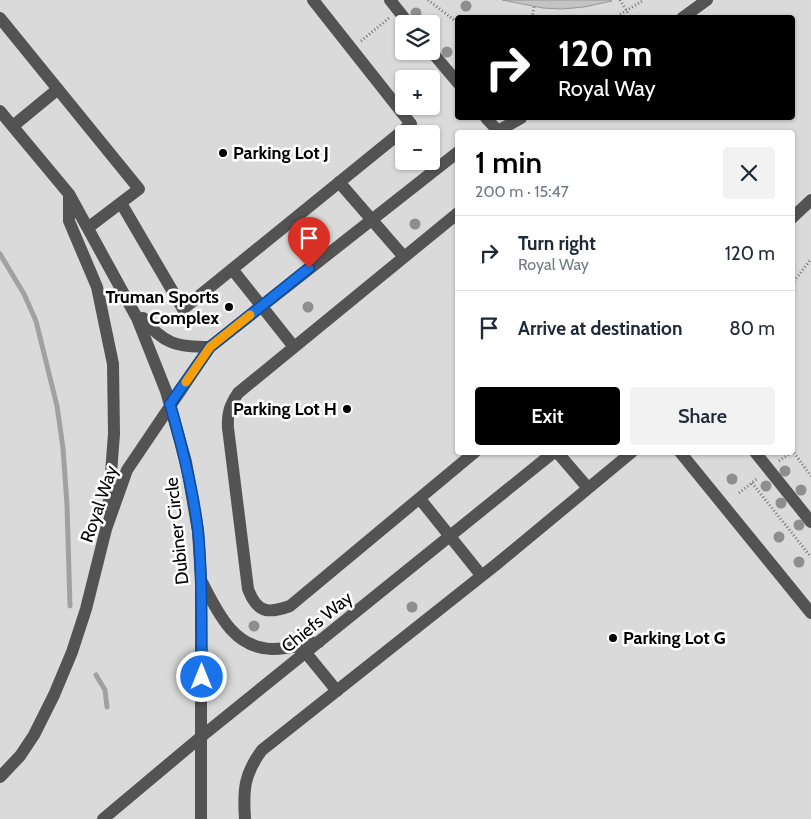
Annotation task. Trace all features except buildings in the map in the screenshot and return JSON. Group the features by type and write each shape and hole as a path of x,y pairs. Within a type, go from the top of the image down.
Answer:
{"street":[{"path":"121,203 183,309 412,124 313,0"},
{"path":"390,0 402,15"},
{"path":"686,15 707,0"},
{"path":"0,18 139,189 89,227"},
{"path":"439,60 455,79"},
{"path":"13,126 58,89"},
{"name":"Dubiner Circle","path":"0,111 69,194 89,227 137,318 170,404 186,462 198,530 201,579 201,819"},
{"path":"488,120 495,130"},
{"path":"501,130 518,120"},
{"name":"Royal Way","path":"0,777 20,756 34,736 72,652 86,609 106,529 127,470 210,347 455,154"},
{"path":"339,182 404,257"},
{"path":"69,194 68,222 97,287 112,364 114,434 106,529"},
{"path":"795,215 811,200"},
{"path":"455,215 238,393 230,404 227,416 248,589 252,601 262,609 275,611 290,606 471,455"},
{"path":"232,269 294,347"},
{"path":"127,299 152,331 167,341 178,345 210,347"},
{"name":"Chiefs Way","path":"103,819 202,736 551,455"},
{"path":"558,455 588,488"},
{"path":"245,819 247,773 253,762 266,747 481,576 628,455"},
{"path":"682,455 811,613"},
{"path":"756,455 811,522"},
{"path":"420,499 481,576"},
{"path":"201,579 219,614 229,628 248,642 258,647 270,649 320,642"},
{"path":"306,653 337,690"}],"path":[{"path":"428,0 455,21"},
{"path":"620,0 629,15"},
{"path":"619,15 644,0"},
{"path":"533,15 534,7"},
{"path":"369,34 391,16"},
{"path":"795,280 811,258"},
{"path":"795,454 811,476"},
{"path":"775,464 787,455"},
{"path":"739,493 762,476"},
{"path":"752,483 811,557"}],"shaded area":[{"name":"Truman Sports Complex","path":"0,0 811,0 811,819 0,819"}],"waterway":[{"path":"0,254 24,294 36,321 57,406 63,448 67,505 70,606"},
{"path":"96,675 105,690 107,707"}],"slow traffic":[{"path":"186,382 210,347 250,315"}],"place":[{"name":"Parking Lot J","path":"223,153"},
{"name":"Truman Sports Complex","path":"229,307"},
{"name":"Parking Lot H","path":"347,409"},
{"name":"Parking Lot G","path":"613,638"}],"route":[{"path":"202,677 201,579 198,530 186,462 170,404 210,347 309,268"}]}
